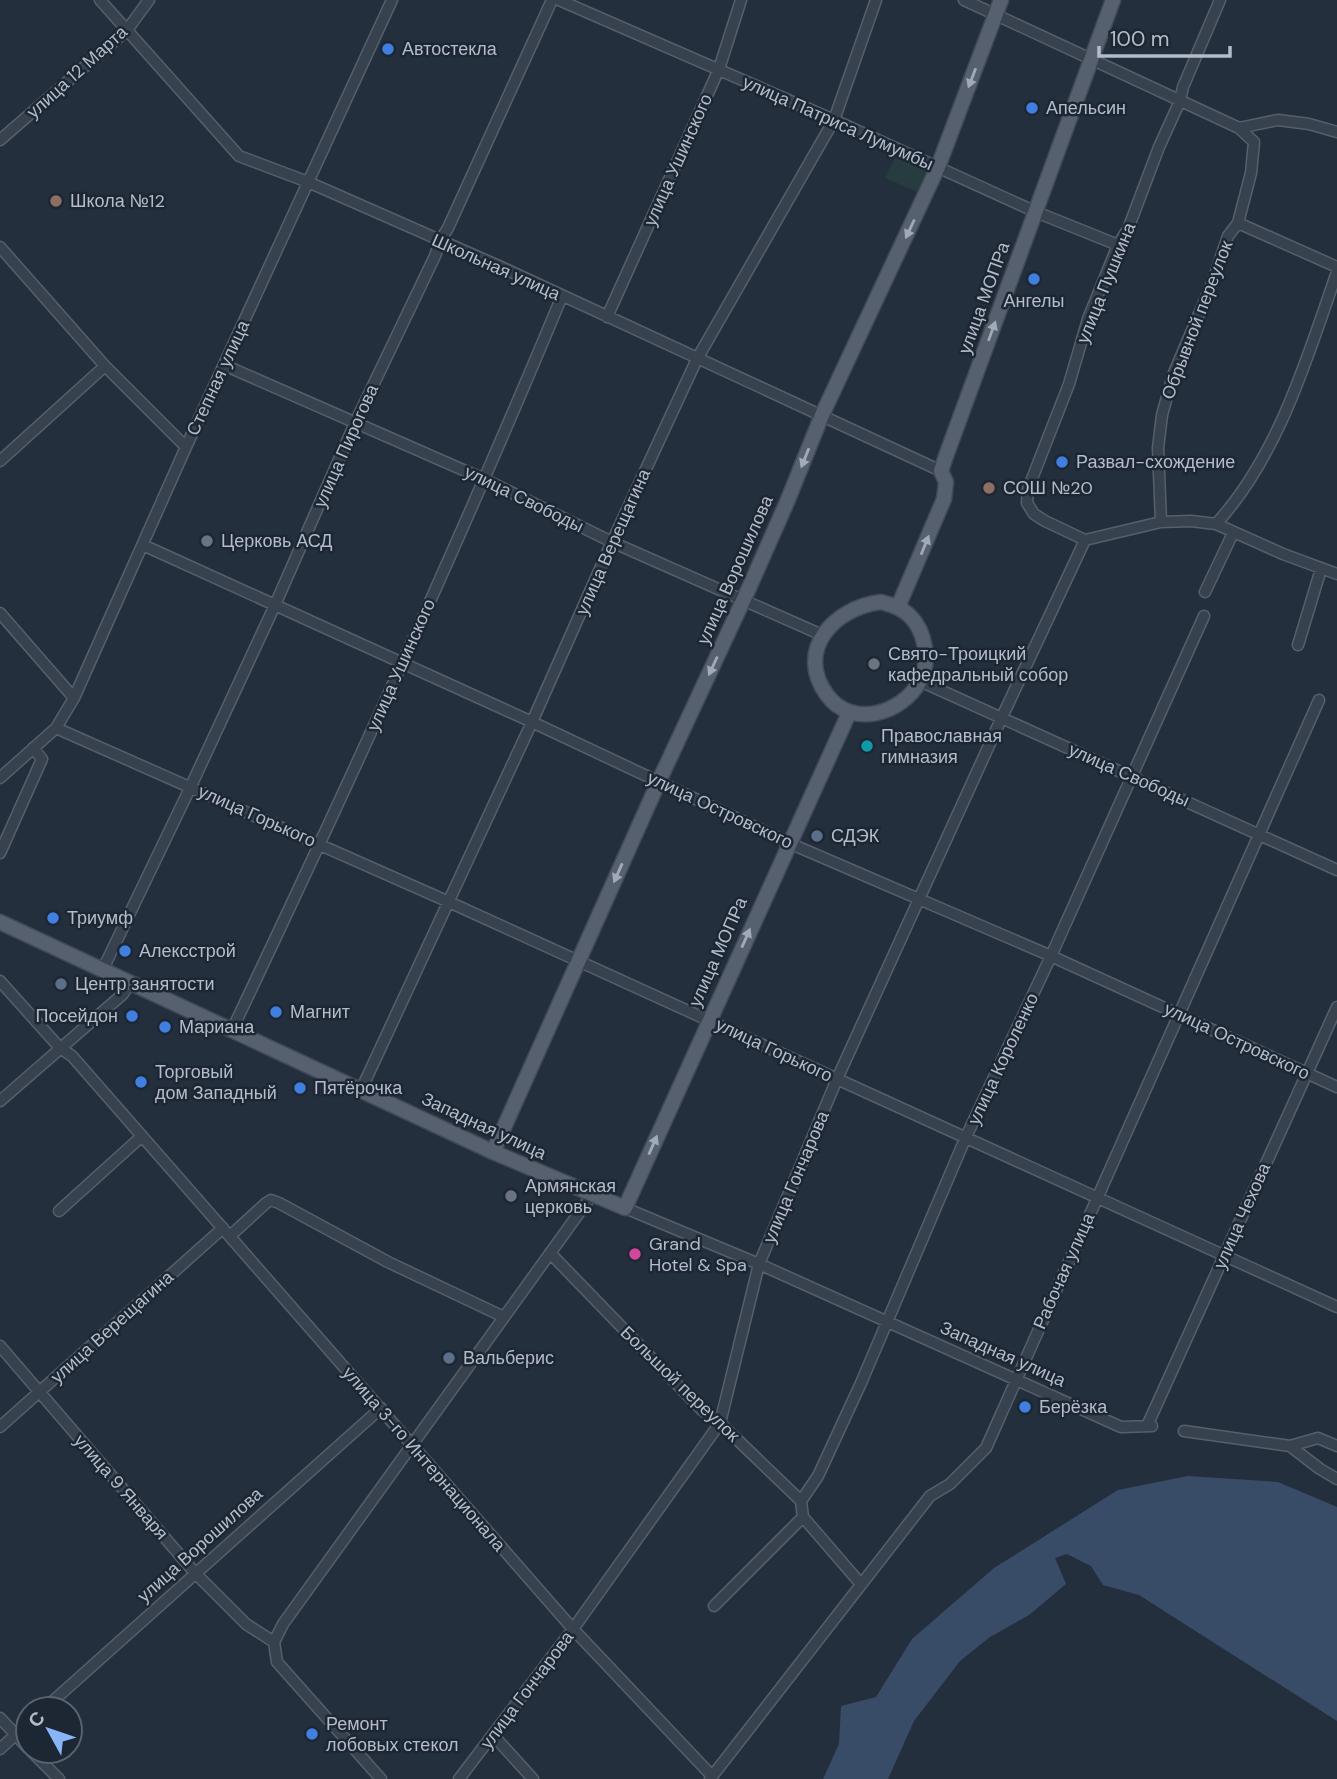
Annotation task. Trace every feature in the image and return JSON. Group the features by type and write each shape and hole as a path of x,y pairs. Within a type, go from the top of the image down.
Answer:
{"main road":[{"name":"улица МОПРа","path":"898,607 944,499 946,482 941,471 1113,0"},
{"name":"улица Ворошилова","path":"493,1152 659,781 744,600 822,415 938,167 999,7"},
{"path":"881,602 898,607 910,616 920,630 925,665 920,681 896,705 880,713 864,716 849,713 828,696 821,684 817,663 822,635 838,618 852,609 881,602"},
{"name":"улица МОПРа","path":"625,1208 849,713"},
{"name":"Западная улица","path":"0,922 493,1152 625,1208"}],"street":[{"name":"Школьная улица","path":"100,0 239,156 307,182 440,241 941,471"},
{"name":"улица 12 Марта","path":"0,141 127,30 149,0"},
{"name":"Степная улица","path":"0,778 56,728 74,698 186,447 392,0"},
{"name":"улица Пирогова","path":"103,969 275,605 355,423 448,228 551,0"},
{"name":"улица Патриса Лумумбы","path":"559,0 1036,212 1118,245"},
{"name":"улица Ушинского","path":"607,317 719,69 741,0"},
{"name":"улица Верещагина","path":"361,1090 533,722 612,542 697,359 834,120 876,0"},
{"path":"964,0 999,7 1091,60 1238,128 1278,120 1337,132"},
{"name":"улица Пушкина","path":"1085,540 1034,513 1027,503 1028,489 1069,384 1088,319 1118,245 1128,229 1220,0"},
{"name":"Обрывной переулок","path":"1161,522 1158,448 1162,415 1173,375 1213,281 1228,236 1238,223 1251,173 1254,142 1238,128"},
{"path":"1216,524 1235,504 1266,452 1308,355 1337,269 1238,223"},
{"path":"0,247 105,366 186,447"},
{"name":"улица Ушинского","path":"232,1030 320,845 486,480 562,296"},
{"name":"улица Свободы","path":"224,365 486,480 612,542 822,635"},
{"path":"0,461 105,366"},
{"path":"1085,540 1161,522 1216,524 1337,574"},
{"path":"1205,592 1233,533"},
{"name":"улица Гончарова","path":"459,1779 573,1629 720,1423 759,1264 837,1079 1085,540"},
{"name":"улица Островского","path":"143,545 533,722 789,843 1051,956 1337,1087"},
{"path":"1298,645 1321,569"},
{"path":"0,613 74,698"},
{"name":"улица Короленко","path":"801,1501 818,1476 965,1139 1051,956 1204,615"},
{"name":"улица Свободы","path":"920,681 1337,870"},
{"name":"Рабочая улица","path":"711,1777 930,1496 950,1484 986,1448 1319,700"},
{"name":"улица Горького","path":"56,728 449,902 1337,1307"},
{"path":"0,853 42,759 33,748"},
{"name":"улица 3-го Интернационала","path":"0,981 60,1048 72,1056 573,1629 711,1777"},
{"path":"0,1101 122,994 131,982"},
{"name":"улица Чехова","path":"1149,1426 1337,1007"},
{"path":"59,1211 141,1137"},
{"path":"380,1779 277,1661 275,1642 283,1624 592,1195"},
{"name":"улица Верещагина","path":"0,1426 227,1232 266,1203 275,1202 388,1262 504,1317"},
{"name":"Западная улица","path":"625,1208 759,1264 1121,1427 1149,1426"},
{"name":"Большой переулок","path":"550,1252 702,1410 720,1423 801,1501"},
{"name":"улица 9 Января","path":"0,1346 196,1574 246,1624 275,1642"},
{"name":"улица Ворошилова","path":"60,1695 381,1408"},
{"path":"1184,1431 1290,1446 1318,1438 1337,1446"},
{"path":"1290,1446 1337,1479"},
{"path":"801,1501 803,1517 860,1583"},
{"path":"714,1606 803,1517"},
{"path":"0,1718 14,1734"},
{"path":"493,1735 533,1779"},
{"path":"0,1749 14,1736"},
{"path":"45,1765 59,1779"}],"green space":[{"path":"897,154 930,170 920,193 885,178"}],"water":[{"path":"1188,1476 1278,1482 1337,1507 1337,1721 1139,1595 1103,1585 1091,1566 1067,1554 1055,1558 1066,1584 1029,1615 990,1637 960,1661 914,1721 888,1779 823,1779 839,1744 841,1706 876,1697 912,1639 994,1568 1118,1490"}],"place":[{"name":"Автостекла","path":"388,49"},
{"name":"Апельсин","path":"1032,108"},
{"name":"Школа №12","path":"56,201"},
{"name":"Ангелы","path":"1034,279"},
{"name":"Развал-схождение","path":"1062,462"},
{"name":"СОШ №20","path":"989,488"},
{"name":"Церковь АСД","path":"207,541"},
{"name":"Свято-Троицкий кафедральный собор","path":"874,664"},
{"name":"Православная гимназия","path":"867,746"},
{"name":"СДЭК","path":"817,836"},
{"name":"Триумф","path":"53,918"},
{"name":"Алексстрой","path":"125,951"},
{"name":"Центр занятости","path":"61,984"},
{"name":"Магнит","path":"276,1012"},
{"name":"Посейдон","path":"132,1016"},
{"name":"Мариана","path":"165,1027"},
{"name":"Торговый дом Западный","path":"141,1082"},
{"name":"Пятёрочка","path":"300,1088"},
{"name":"Армянская церковь","path":"511,1196"},
{"name":"Grand Hotel & Spa","path":"635,1254"},
{"name":"Вальберис","path":"449,1358"},
{"name":"Берёзка","path":"1025,1407"},
{"name":"Ремонт лобовых стекол","path":"312,1734"}]}
